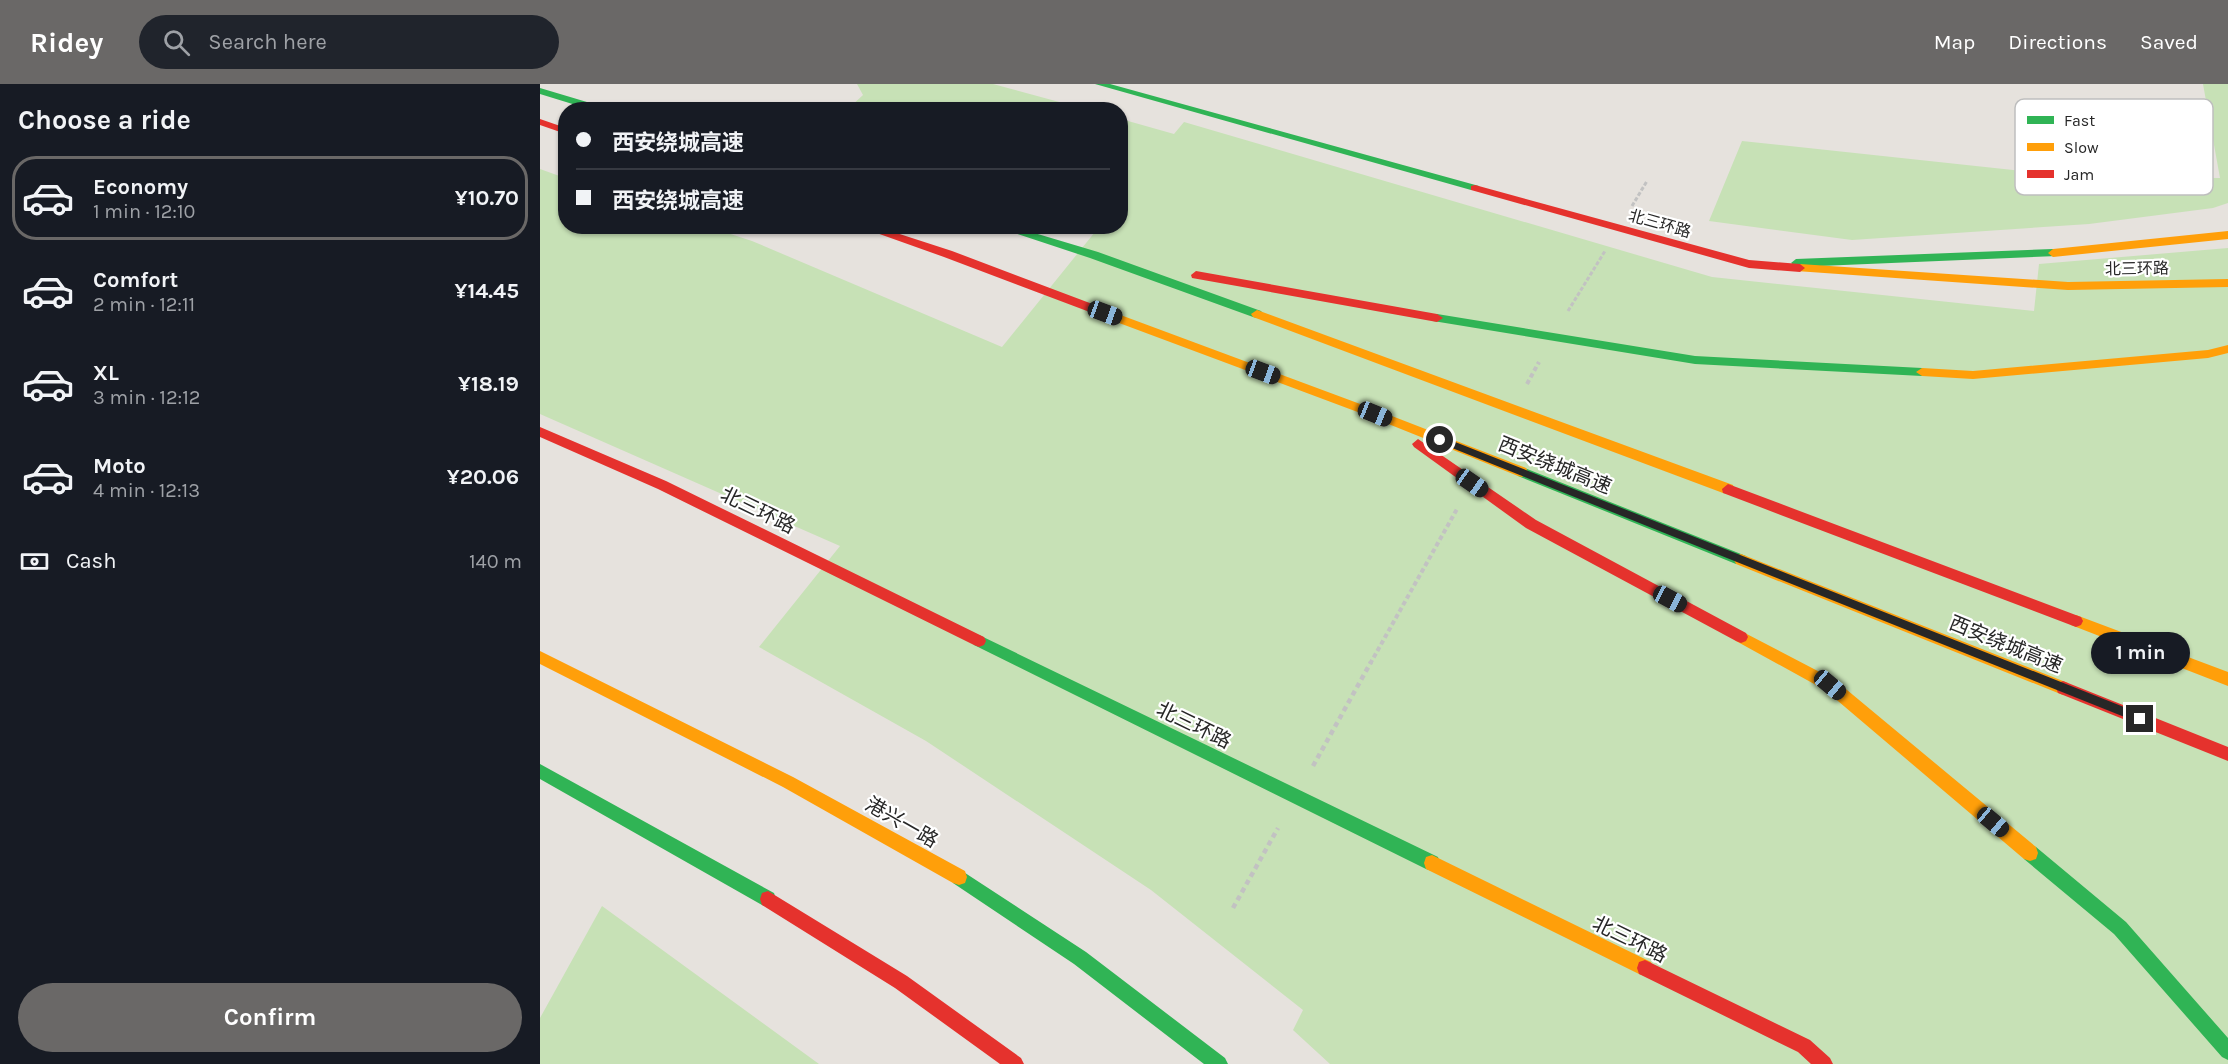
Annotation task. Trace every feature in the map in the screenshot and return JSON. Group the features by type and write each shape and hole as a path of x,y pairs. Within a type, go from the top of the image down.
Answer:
{"main road":[{"name":"北三环路","path":"1100,84 1749,264 1931,279 2068,286 2228,283"},
{"path":"540,91 577,102"},
{"path":"540,122 558,128"},
{"name":"西安绕城高速","path":"887,234 948,254 1375,414 2228,754"},
{"name":"西安绕城高速","path":"1024,234 1094,255 1501,403 2228,679"},
{"path":"1749,264 2000,257 2106,249 2228,235"},
{"path":"1094,255 1349,304 1695,360 1973,375 2208,354 2228,349"},
{"path":"1375,414 1530,524 1830,685 2120,928 2228,1051"},
{"name":"北三环路","path":"540,432 662,485 1804,1046 1824,1064"},
{"name":"港兴一路","path":"540,657 832,804 936,864 1045,934 1157,1014 1219,1064"},
{"path":"540,771 762,894 838,940 973,1032 1015,1064"}],"path":[{"path":"1630,210 1647,181"},
{"path":"1566,315 1606,248"},
{"path":"1525,388 1542,357"},
{"path":"1309,773 1461,502"},
{"path":"1233,908 1280,825"}],"green space":[{"path":"857,84 993,84 1059,102 856,102 863,95"},
{"path":"2203,84 2228,84 2228,203 2213,208 2089,224 1852,240 1709,221 1742,141 2015,170 2015,195 2213,195 2213,178 2220,178 2213,139 2213,99 2206,99"},
{"path":"1128,121 1174,134 1184,122 1712,277 2034,311 2039,264 2228,248 2228,1064 1330,1064 1293,1030 1303,1010 1151,890 926,741 759,647 840,546 540,414 540,169 558,175 558,234 730,234 1002,347 1093,234 1128,234"},
{"path":"602,906 819,1064 540,1064 540,1018"}],"traffic: fast":[{"path":"1100,84 1475,188"},
{"path":"540,91 577,102"},
{"path":"1024,234 1094,255 1257,314"},
{"path":"1796,263 2053,253"},
{"path":"1437,318 1695,360 1922,372"},
{"path":"1522,472 1741,560"},
{"path":"979,641 1432,863"},
{"path":"540,771 768,899"},
{"path":"2030,853 2120,928 2228,1051"},
{"path":"959,877 1080,958 1219,1064"}],"traffic: slow":[{"path":"2053,253 2228,235"},
{"path":"1800,268 2068,286 2228,283"},
{"path":"1099,311 1375,414 1522,472"},
{"path":"1257,314 1728,489"},
{"path":"1922,372 1973,375 2208,354 2228,349"},
{"path":"1741,560 2063,688"},
{"path":"2076,621 2228,679"},
{"path":"1741,637 1830,685 2030,853"},
{"path":"540,657 788,782 959,877"},
{"path":"1432,863 1645,968"}],"traffic: jam":[{"path":"540,122 558,128"},
{"path":"1475,188 1749,264 1800,268"},
{"path":"887,234 948,254 1099,311"},
{"path":"1196,275 1437,318"},
{"path":"540,432 662,485 979,641"},
{"path":"1418,444 1531,524 1741,637"},
{"path":"1728,489 2076,621"},
{"path":"2063,688 2228,754"},
{"path":"768,899 901,982 1015,1064"},
{"path":"1645,968 1804,1046 1824,1064"}],"route":[{"path":"1440,440 2140,719"}]}
